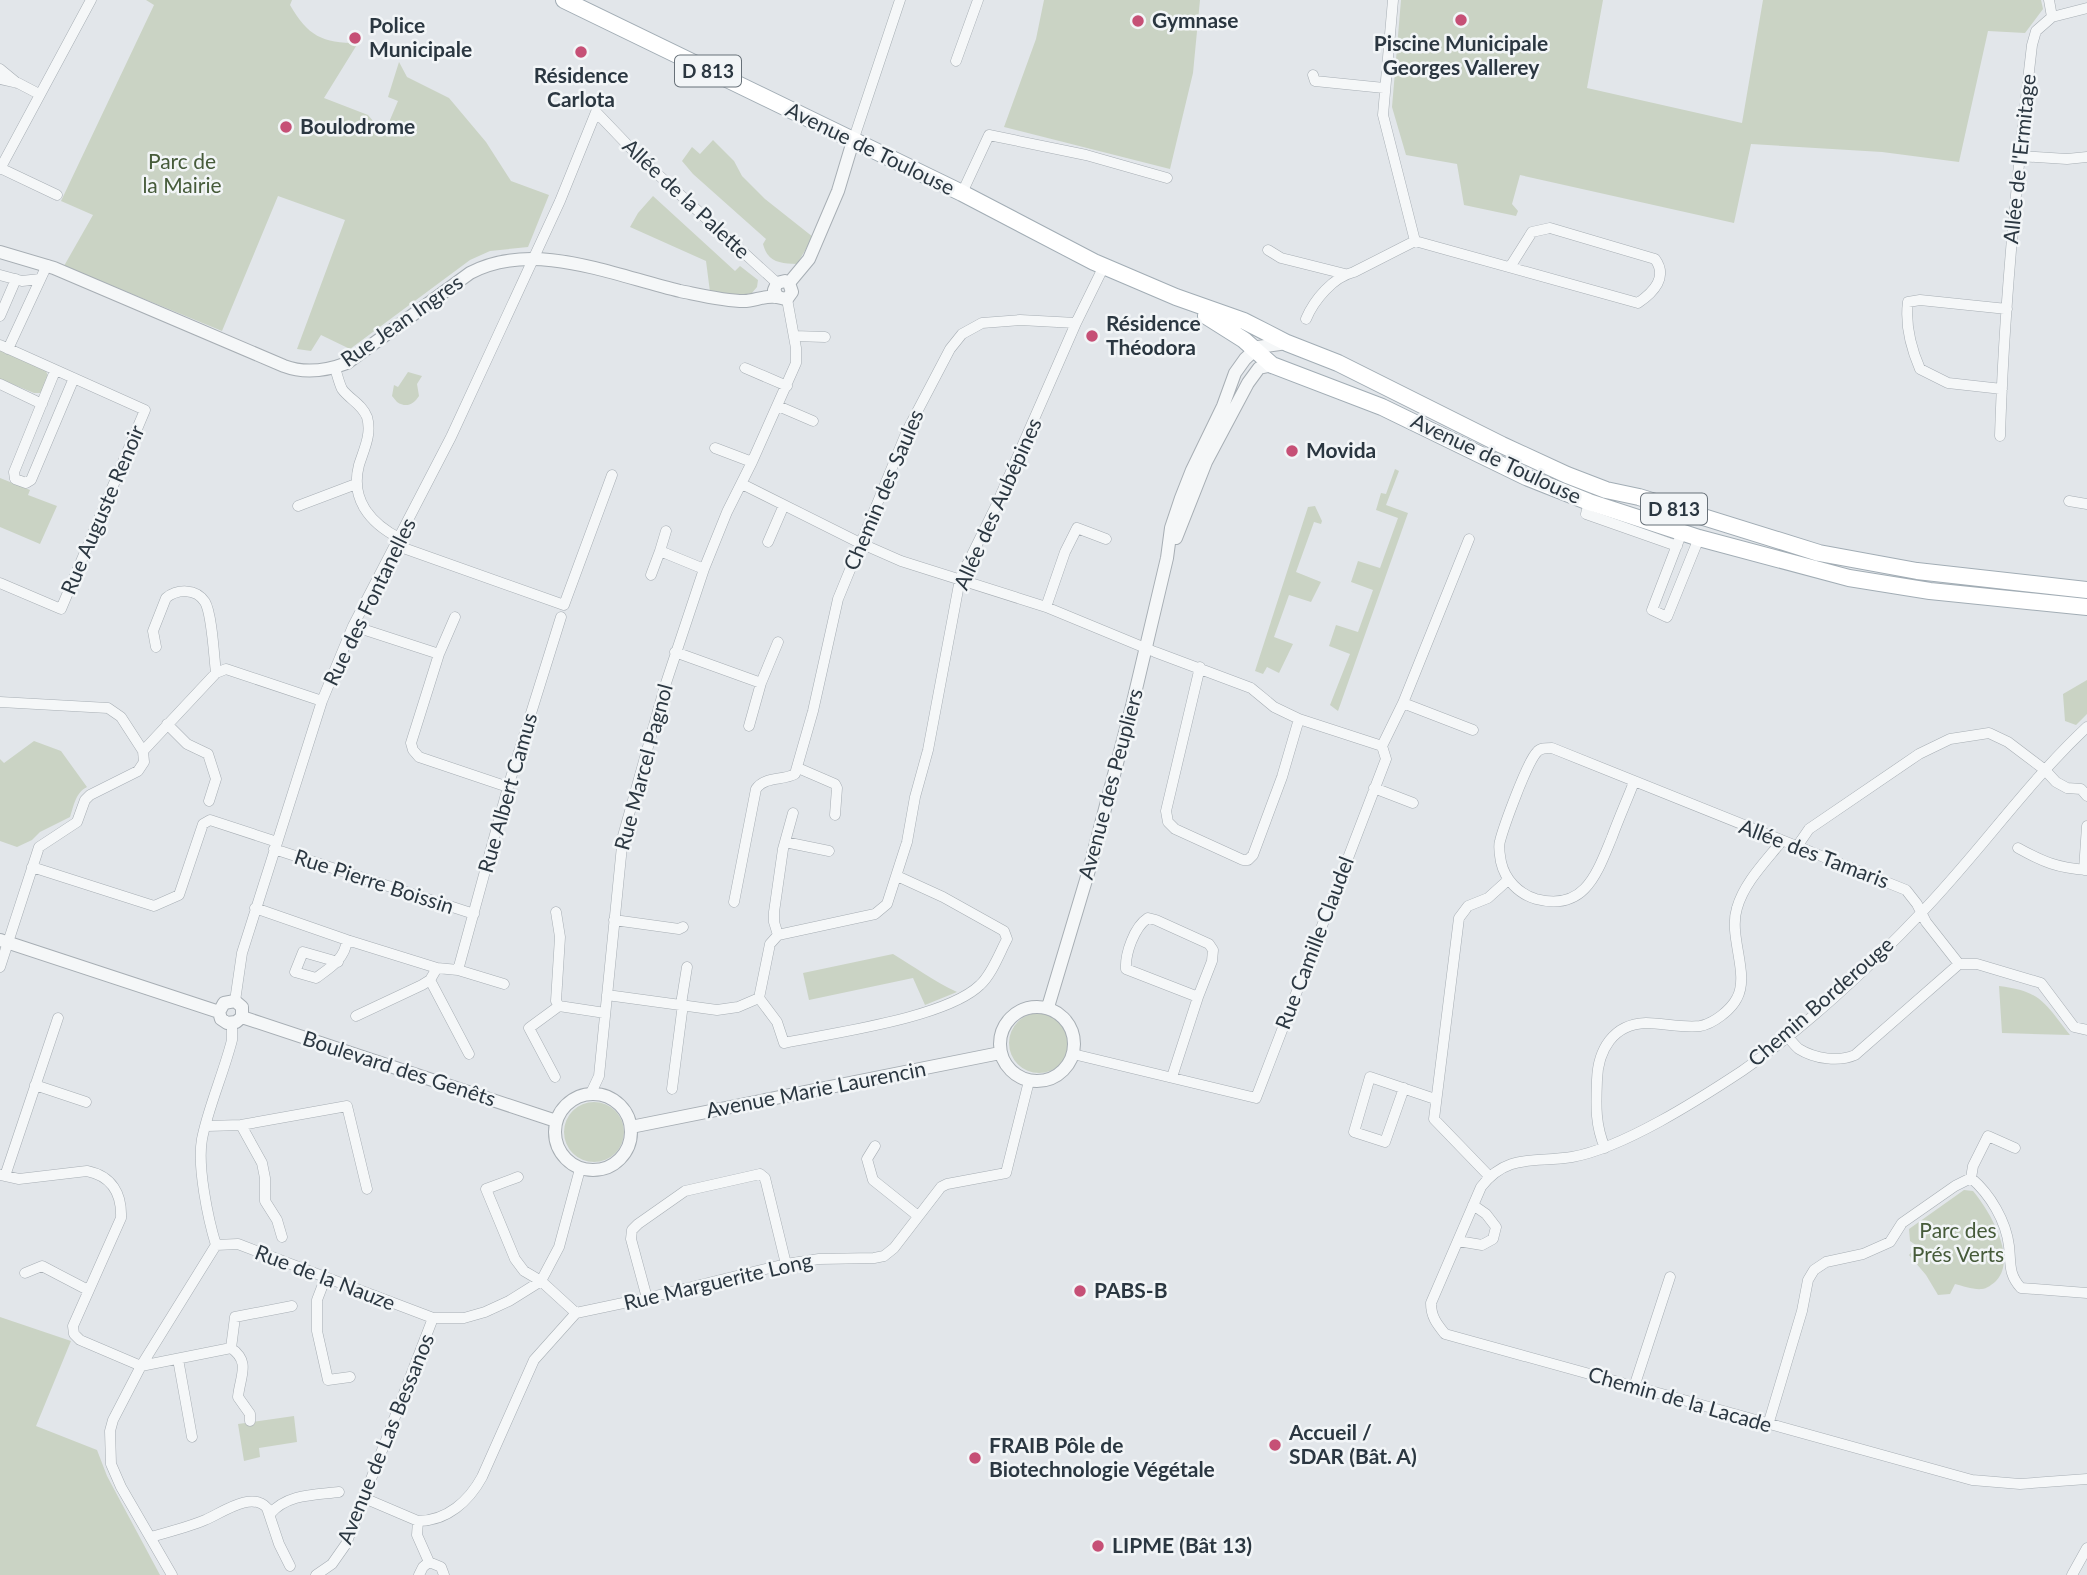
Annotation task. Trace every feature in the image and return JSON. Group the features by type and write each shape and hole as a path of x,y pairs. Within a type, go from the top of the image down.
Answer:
{"main road":[{"name":"Avenue de Toulouse","path":"564,0 962,193 1104,266 1176,297 1244,321 1263,353 1382,407 1588,508 1679,539 1700,534 1849,578 1930,591 2087,607"},
{"name":"Avenue de Toulouse","path":"1263,353 1287,344 1338,363 1556,470 1606,489 1819,553 1917,572 2087,590"},
{"path":"1685,512 1695,519 1700,534 1708,526 1723,524"}],"street":[{"path":"57,195 0,168 92,0"},
{"path":"783,290 809,259 838,191 844,168 857,143 900,0"},
{"path":"956,61 978,0"},
{"path":"1393,0 1383,115 1415,241"},
{"path":"2049,0 2052,17 2087,8"},
{"name":"Allée de l'Ermitage","path":"2000,436 2001,388 2019,156 2032,45 2036,31 2052,17"},
{"path":"0,69 39,94"},
{"path":"1313,75 1315,81 1384,88"},
{"path":"0,79 18,83"},
{"name":"Rue des Fontanelles","path":"235,1001 242,953 321,701 353,626 451,437 560,201 596,112"},
{"name":"Allée de la Palette","path":"596,112 641,159 783,290"},
{"path":"962,193 989,135 1102,159 1167,178"},
{"path":"2019,156 2067,159 2087,157"},
{"path":"1306,318 1313,304 1345,274 1415,241 1638,303 1652,294 1661,276 1660,266 1655,258 1550,228 1532,232 1510,267"},
{"path":"1268,250 1281,258 1345,274"},
{"name":"Rue Jean Ingres","path":"0,252 47,265 293,369 308,372 335,368 347,363 484,265 534,258 568,263 682,291 743,301 783,290"},
{"name":"Rue Auguste Renoir","path":"0,583 61,609 145,410 4,347 47,265"},
{"name":"Allée des Aubépines","path":"778,935 875,914 887,904 897,876 928,750 960,579 996,506 1076,323 1104,266"},
{"path":"0,275 22,281 40,279"},
{"path":"0,316 16,279"},
{"name":"Rue Marcel Pagnol","path":"592,1093 599,1076 623,836 675,652 704,569 727,512 796,363 794,336 783,290"},
{"path":"2001,388 1948,383 1920,369 1906,317 1908,302 1920,300 2007,309"},
{"name":"Chemin des Saules","path":"798,768 838,598 906,431 936,374 962,334 982,323 1001,320 1076,323"},
{"path":"794,336 825,337"},
{"name":"Avenue des Peupliers","path":"1048,1007 1090,870 1146,648 1167,558 1171,528 1192,470 1223,406 1235,373 1245,359 1263,353"},
{"name":"Avenue des Peupliers","path":"1167,558 1206,463 1263,353"},
{"path":"335,368 343,390 362,408 368,425 367,442 356,484 359,500 382,529 397,542 564,605 612,475"},
{"path":"745,368 787,386"},
{"path":"55,370 14,472 15,478 26,483 30,480 74,379"},
{"path":"0,384 42,404"},
{"path":"778,406 813,421"},
{"path":"715,448 752,462"},
{"path":"298,506 356,484"},
{"path":"742,484 901,561 1046,607 1251,688 1274,707 1299,719 1381,746"},
{"path":"2069,501 2087,504"},
{"path":"768,542 784,505"},
{"path":"1046,607 1065,552 1077,528 1106,540"},
{"path":"651,575 666,531"},
{"path":"1679,539 1652,610 1667,617 1700,534"},
{"name":"Rue Camille Claudel","path":"1172,1077 1256,1098 1386,759 1381,746 1403,703 1469,539"},
{"path":"660,551 704,569"},
{"path":"156,647 153,631 166,598 178,592 195,593 206,604 216,673"},
{"path":"455,617 439,654 411,743 413,750 419,757 508,787"},
{"name":"Rue Albert Camus","path":"458,970 508,787 561,617"},
{"path":"353,626 439,654"},
{"path":"749,726 761,683 778,642"},
{"path":"675,652 761,683"},
{"path":"1200,667 1166,811 1168,822 1175,829 1248,860 1253,855 1282,777 1299,719"},
{"path":"143,751 216,673 226,669 321,701"},
{"path":"0,702 108,708 121,717 143,751 144,762 138,771 85,800 77,822 39,847 4,942 0,967"},
{"path":"1403,703 1473,730"},
{"path":"167,724 187,744 208,754 216,779 209,801"},
{"name":"Chemin Borderouge","path":"1489,1176 1519,1161 1572,1157 1605,1148 1693,1101 1742,1070 1787,1036 1856,976 1921,914 2045,770 2087,727"},
{"path":"1796,848 1808,829 1919,754 1950,739 1989,733 2008,742 2045,770 2056,782 2067,788 2081,789 2087,796"},
{"path":"1552,748 1634,782 1596,876 1583,892 1563,902 1546,901 1526,896 1508,880 1499,844 1537,752 1552,748"},
{"path":"734,902 756,789 764,781 788,778 795,774 798,768 835,784 835,815"},
{"name":"Allée des Tamaris","path":"1634,782 1906,890 1959,964"},
{"path":"1374,788 1413,803"},
{"path":"793,813 785,842 774,912 778,935 770,944 759,998 777,1022 784,1043 919,1015 971,993 984,981 1007,939 1004,932 943,897 897,876"},
{"name":"Rue Pierre Boissin","path":"32,867 154,906 179,895 203,824 210,820 275,846 474,914"},
{"path":"2018,848 2045,863 2085,870 2087,827"},
{"path":"785,842 829,851"},
{"path":"1605,1148 1596,1121 1598,1066 1603,1048 1614,1035 1628,1026 1645,1023 1700,1026 1716,1019 1734,1004 1741,983 1735,927 1736,910 1746,887 1781,842"},
{"path":"1489,1176 1434,1119 1435,1099 1459,918 1468,906 1488,898 1508,880"},
{"path":"255,908 437,968 458,970 504,984"},
{"path":"555,912 560,937 556,1001 559,1006"},
{"path":"1073,1054 1172,1077 1212,961 1213,950 1209,944 1147,918 1142,922 1126,958 1126,970 1198,997"},
{"path":"614,920 679,929 683,926"},
{"path":"338,962 346,949 347,940"},
{"path":"4,942 219,1012"},
{"path":"1787,1036 1800,1049 1827,1058 1843,1060 1855,1055 1959,964 1977,964 2041,983 2074,1027 2087,1030"},
{"path":"672,1088 687,967"},
{"path":"356,1016 430,980 437,968"},
{"path":"430,980 469,1054"},
{"path":"607,995 717,1010 738,1007 759,998"},
{"path":"172,1575 121,1487 111,1464 109,1450 113,1420 141,1366 216,1245 210,1224 201,1156 202,1138 242,1007 235,1001 223,1003 219,1012 223,1021 237,1021"},
{"path":"555,1077 529,1028 559,1006 605,1013"},
{"path":"1028,1007 1048,1007 1061,1014 1069,1023 1074,1036 1073,1054 1066,1068 1056,1077 1045,1081 1020,1077 1006,1066 1000,1053 1003,1029 1010,1018 1028,1007"},
{"path":"58,1018 2,1175 19,1179 87,1171 97,1173 114,1186 121,1206 121,1218 73,1326 74,1334 80,1340 141,1366 231,1348 238,1353 244,1366 238,1397 250,1414 250,1421"},
{"name":"Boulevard des Genêts","path":"237,1021 556,1121"},
{"name":"Avenue Marie Laurencin","path":"631,1127 1000,1053"},
{"path":"1404,1088 1385,1142 1354,1132 1370,1077 1404,1088 1435,1099"},
{"name":"Rue Marguerite Long","path":"576,1313 786,1264 819,1259 884,1256 894,1248 941,1187 1006,1173 1030,1080"},
{"path":"36,1085 86,1102"},
{"path":"592,1093 611,1098 624,1109 631,1127 630,1142 624,1156 603,1170 580,1169 567,1161 559,1152 554,1136 559,1113 570,1101 592,1093"},
{"path":"206,1126 241,1125 346,1106 366,1189"},
{"path":"241,1125 262,1164 265,1201 277,1220 282,1237"},
{"path":"1768,1424 1802,1311 1808,1280 1814,1270 1826,1262 1863,1254 1890,1242 1902,1223 1971,1178 1973,1166 1988,1136 2015,1148"},
{"path":"875,1146 867,1159 873,1180 918,1216"},
{"path":"541,1281 559,1247 580,1169"},
{"path":"647,1298 631,1239 632,1230 685,1191 724,1181 760,1174 765,1178 786,1264"},
{"name":"Chemin de la Lacade","path":"1489,1176 1481,1187 1431,1303 1434,1321 1445,1334 1972,1480 2020,1484 2087,1479"},
{"path":"364,1498 418,1521 436,1518 460,1506 471,1496 482,1477 534,1360 576,1313 541,1281 524,1271 509,1250 486,1189 518,1177"},
{"path":"1971,1178 1984,1190 2004,1224 2009,1247 2010,1274 2021,1288 2087,1293"},
{"path":"1458,1241 1482,1245 1493,1239 1496,1227 1486,1214 1473,1205"},
{"name":"Rue de la Nauze","path":"216,1245 238,1244 433,1318"},
{"path":"25,1273 42,1266 88,1290"},
{"path":"1634,1387 1670,1277"},
{"path":"325,1279 317,1300 317,1331 328,1380 350,1377"},
{"name":"Avenue de Las Bessanos","path":"316,1575 332,1564 346,1544 433,1318 464,1318 485,1312 541,1281"},
{"path":"231,1348 234,1317 292,1306"},
{"path":"178,1359 192,1437"},
{"path":"270,1514 285,1501 339,1492"},
{"path":"151,1537 205,1520 229,1506 263,1503 270,1514 278,1544 290,1566"},
{"path":"418,1521 418,1535 429,1562 440,1567 444,1575"},
{"path":"2072,1575 2087,1548"},
{"path":"419,1575 429,1562"}],"green space":[{"name":"Parc de la Mairie","path":"146,0 292,0 290,5 297,16 317,36 358,43 324,98 368,115 384,134 398,101 388,97 399,62 407,77 449,98 486,142 511,181 549,195 528,247 490,251 470,260 350,349 321,335 311,351 297,349 345,220 278,196 222,331 64,266 93,215 61,201 154,5"},
{"path":"1044,0 1200,0 1193,73 1170,169 1004,127 1036,39"},
{"path":"1401,0 1603,0 1587,88 1742,123 1763,0 2041,0 2043,9 2025,33 1988,31 1959,162 1882,152 1751,144 1734,223 1520,175 1512,204 1518,211 1516,216 1464,205 1457,164 1406,155 1392,107"},
{"path":"713,140 765,199 813,237 797,264 771,258 763,244 766,239 682,161 692,147 700,154"},
{"path":"653,196 735,271 740,266 758,280 757,287 751,294 732,296 710,292 706,261 630,227"},
{"path":"0,350 46,371 48,376 44,389 40,393 34,393 0,379"},
{"path":"408,372 422,376 417,384 419,396 412,403 403,405 392,396 394,385 398,387"},
{"path":"1395,469 1399,471 1386,505 1408,513 1338,711 1330,705 1350,654 1329,646 1336,625 1358,632 1373,590 1351,582 1358,561 1380,568 1398,518 1376,510 1381,493 1386,494"},
{"path":"0,478 30,490 28,495 57,506 40,544 0,527"},
{"path":"1315,506 1322,521 1321,524 1314,522 1296,572 1321,582 1311,602 1289,595 1274,637 1293,644 1279,673 1267,667 1263,674 1255,671 1308,507"},
{"path":"2087,680 2087,714 2076,725 2065,721 2063,694"},
{"path":"34,741 61,751 87,787 77,796 70,817 17,847 0,841 0,759 4,763"},
{"path":"893,954 957,992 925,1005 913,978 809,1000 803,973"},
{"path":"1999,986 2025,991 2034,996 2048,1007 2070,1035 2002,1033"},
{"path":"1033,1013 1045,1013 1064,1026 1069,1043 1067,1055 1056,1068 1045,1073 1033,1073 1014,1060 1009,1049 1009,1037 1022,1018"},
{"path":"588,1102 600,1102 619,1115 624,1132 622,1144 611,1157 600,1162 588,1162 569,1149 564,1138 564,1126 577,1107"},
{"name":"Parc des Prés Verts","path":"1964,1190 1973,1191 1999,1234 2003,1247 2002,1271 1996,1281 1985,1288 1976,1289 1955,1284 1950,1294 1938,1295 1909,1255 1917,1246 1910,1241 1909,1229"},
{"path":"0,1317 71,1341 36,1426 97,1450 107,1476 160,1575 0,1575"},
{"path":"294,1416 297,1442 259,1448 260,1457 244,1461 238,1424"}],"place":[{"name":"Piscine Municipale Georges Vallerey","path":"1461,20"},
{"name":"Gymnase","path":"1138,21"},
{"name":"Police Municipale","path":"355,38"},
{"name":"Résidence Carlota","path":"581,52"},
{"name":"Boulodrome","path":"286,127"},
{"name":"Résidence Théodora","path":"1092,336"},
{"name":"Movida","path":"1292,451"},
{"name":"PABS-B","path":"1080,1291"},
{"name":"Accueil / SDAR (Bât. A)","path":"1275,1445"},
{"name":"FRAIB Pôle de Biotechnologie Végétale","path":"975,1458"},
{"name":"LIPME (Bât 13)","path":"1098,1546"}]}
